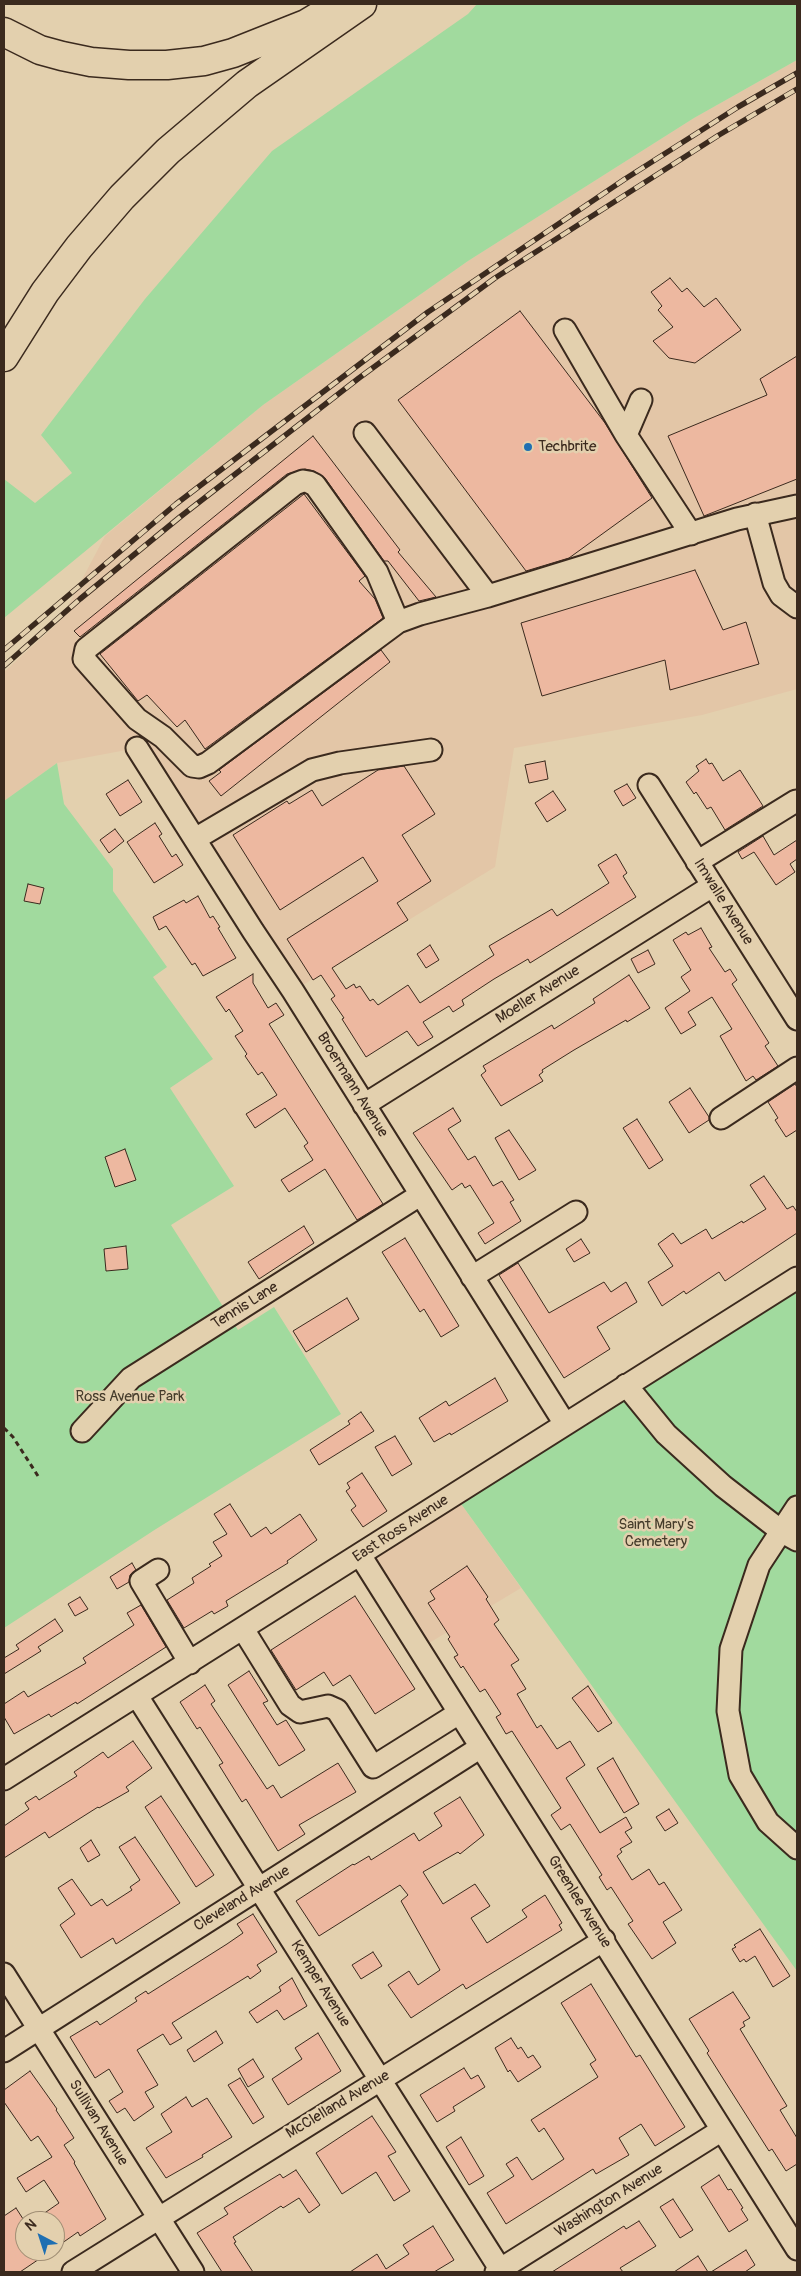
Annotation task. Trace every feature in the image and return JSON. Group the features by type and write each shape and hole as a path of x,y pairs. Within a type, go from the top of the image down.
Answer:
{"highway":[{"path":"4,32 40,50 91,62 167,65 204,61 233,53 306,24 339,4"},
{"path":"4,357 45,292 79,247 122,197 168,151 247,84 362,4"}],"street":[{"path":"565,330 626,434 691,534"},
{"path":"626,434 641,400"},
{"path":"365,433 488,596"},
{"path":"398,622 377,572 315,485 303,481 295,484 86,649 84,659 137,719 163,737 192,766 199,767 208,763 398,622 746,517 797,506"},
{"path":"746,517 774,583 781,595 797,607"},
{"name":"Broermann Avenue","path":"137,748 293,991 420,1196 565,1424"},
{"path":"195,839 312,770 340,763 431,750"},
{"name":"Imwalle Avenue","path":"649,785 797,1018"},
{"path":"697,862 796,801"},
{"name":"Moeller Avenue","path":"364,1104 712,886"},
{"path":"722,1118 797,1068"},
{"name":"Tennis Lane","path":"82,1430 131,1378 420,1196"},
{"path":"472,1277 576,1212"},
{"name":"East Ross Avenue","path":"4,1779 797,1278"},
{"path":"626,1386 666,1434 722,1486 789,1536"},
{"path":"797,1507 789,1536 759,1565 731,1649 728,1711 740,1775 768,1822 797,1848"},
{"name":"Greenlee Avenue","path":"360,1555 797,2249"},
{"path":"158,1570 141,1581 190,1663"},
{"path":"243,1629 290,1705 300,1712 328,1706 337,1710 373,1767 459,1713"},
{"name":"Kemper Avenue","path":"137,1696 260,1888 500,2271"},
{"name":"Cleveland Avenue","path":"4,2051 481,1747"},
{"name":"McClelland Avenue","path":"73,2272 604,1940"},
{"name":"Sullivan Avenue","path":"4,1974 193,2272"},
{"name":"Washington Avenue","path":"500,2271 722,2130"}],"path":[{"path":"4,1428 38,1476"}],"shaded area":[{"path":"797,60 797,689 702,715 514,748 495,867 293,991 137,748 57,763 4,801 4,672 60,621 105,536 263,405 468,261 694,118"},
{"path":"454,1494 521,1588 419,1649 360,1555"}],"green space":[{"path":"477,4 797,4 797,60 694,118 468,261 263,405 4,618 4,479 35,503 72,473 41,435 145,299 272,151 468,14"},
{"name":"Ross Avenue Park","path":"57,763 64,804 113,869 113,891 167,967 153,977 213,1059 170,1088 234,1186 171,1225 238,1330 274,1307 341,1414 156,1529 4,1628 4,801"},
{"name":"Saint Mary’s Cemetery","path":"797,1278 797,1971 454,1494"}],"building":[{"path":"670,278 682,292 687,288 704,307 716,298 741,330 695,363 669,358 653,341 673,327 658,310 662,306 651,292"},
{"name":"Techbrite","path":"520,311 605,423 652,498 569,558 526,571 398,400"},
{"path":"797,356 797,479 704,516 668,436 767,395 760,379"},
{"path":"313,436 400,550 398,552 436,597 419,601 388,561 384,561 325,478 314,471 305,469 287,474 80,637 74,631"},
{"path":"304,494 365,576 359,581 375,599 383,618 205,749 185,720 177,727 147,695 138,701 100,654"},
{"path":"695,570 723,630 746,622 759,664 670,690 665,660 542,696 521,623"},
{"path":"381,650 390,662 221,796 209,781 221,772 219,770"},
{"path":"706,759 709,764 712,763 723,781 740,770 763,806 725,830 711,807 707,809 696,792 694,794 686,782 699,771 696,766"},
{"path":"545,761 548,779 529,783 525,765"},
{"path":"404,766 435,814 402,835 431,881 397,903 408,920 332,968 346,989 354,984 356,988 360,986 370,1001 373,999 378,1005 408,985 420,1003 494,955 489,946 552,909 557,916 609,883 598,865 616,854 627,873 623,876 636,897 530,963 528,959 494,979 462,1000 464,1005 453,1012 449,1006 423,1022 433,1037 418,1046 407,1031 366,1057 331,999 335,996 321,975 313,980 287,939 378,881 363,857 280,910 233,835 287,801 289,804 312,790 322,806 378,770"},
{"path":"128,780 142,802 120,816 106,794"},
{"path":"627,784 636,798 623,806 614,791"},
{"path":"553,791 566,810 547,822 535,803"},
{"path":"155,823 162,834 159,836 172,857 176,854 183,865 154,883 127,842"},
{"path":"115,829 124,841 109,853 100,840"},
{"path":"763,836 774,855 797,840 797,859 790,864 795,872 776,885 754,852 742,859 738,852"},
{"path":"28,884 44,888 40,904 24,901"},
{"path":"198,896 210,918 213,916 220,927 218,928 236,958 203,976 195,963 192,965 166,926 159,930 153,917 184,900 186,903"},
{"path":"701,928 712,947 709,948 725,972 730,969 737,980 732,984 769,1043 765,1046 778,1066 756,1080 753,1076 746,1081 720,1036 732,1029 712,997 688,1012 696,1025 681,1034 665,1008 690,991 681,977 691,970 673,940 686,932 688,935"},
{"path":"430,945 439,960 426,968 417,954"},
{"path":"648,950 655,964 638,973 631,959"},
{"path":"253,974 253,983 268,1008 276,1003 284,1015 269,1024 383,1204 357,1220 325,1169 289,1192 281,1180 313,1160 304,1146 308,1143 285,1108 255,1128 246,1114 277,1095 262,1072 258,1075 245,1056 247,1054 235,1036 243,1031 229,1009 226,1012 216,997"},
{"path":"629,975 650,1008 627,1022 626,1020 542,1070 543,1072 539,1075 543,1081 501,1106 481,1075 486,1071 483,1066 552,1025 554,1029 595,1003 593,999"},
{"path":"795,1084 797,1087 797,1130 786,1137 775,1120 778,1118 768,1102"},
{"path":"690,1088 709,1117 709,1120 689,1133 669,1102"},
{"path":"453,1108 461,1121 448,1129 468,1160 475,1156 493,1186 502,1181 514,1200 510,1202 521,1221 485,1244 478,1233 494,1223 470,1185 465,1188 462,1183 452,1190 413,1133"},
{"path":"637,1119 663,1160 649,1169 623,1128"},
{"path":"509,1130 536,1170 519,1180 495,1138"},
{"path":"125,1149 136,1180 115,1187 105,1157"},
{"path":"764,1176 787,1209 793,1206 797,1212 797,1233 725,1281 719,1272 686,1294 684,1291 662,1306 648,1282 673,1266 658,1244 673,1233 681,1244 706,1229 712,1239 766,1209 750,1185"},
{"path":"304,1226 314,1243 259,1279 248,1262"},
{"path":"405,1238 459,1326 441,1337 424,1309 420,1312 382,1252"},
{"path":"581,1239 590,1253 574,1262 566,1249"},
{"path":"126,1246 128,1269 106,1271 104,1249"},
{"path":"518,1263 549,1313 604,1282 611,1292 626,1282 637,1302 597,1327 610,1349 564,1378 499,1275"},
{"path":"347,1298 359,1319 306,1352 293,1331"},
{"path":"495,1378 508,1401 451,1435 450,1433 434,1442 419,1418 446,1401 449,1406"},
{"path":"361,1412 374,1431 319,1465 310,1450 350,1424 348,1421"},
{"path":"395,1436 412,1464 392,1476 375,1447"},
{"path":"362,1473 387,1511 363,1527 351,1510 356,1506 346,1491 350,1488 347,1483"},
{"path":"230,1504 251,1537 266,1527 271,1534 300,1514 317,1540 287,1561 288,1563 226,1601 228,1606 214,1614 212,1611 184,1628 167,1600 194,1583 192,1578 211,1566 209,1564 222,1556 213,1542 227,1534 214,1514"},
{"path":"132,1563 136,1570 130,1575 129,1582 117,1589 110,1577"},
{"path":"467,1566 488,1597 486,1599 499,1620 494,1624 519,1660 511,1665 526,1689 517,1694 537,1728 541,1725 557,1749 570,1741 585,1765 566,1778 600,1833 626,1817 632,1828 625,1832 632,1842 620,1849 622,1852 617,1856 632,1880 649,1869 659,1885 664,1882 682,1910 663,1922 676,1943 652,1959 628,1924 633,1921 611,1887 607,1890 599,1877 602,1875 570,1824 561,1830 551,1815 561,1808 512,1731 506,1734 496,1717 501,1714 485,1689 480,1692 463,1666 461,1668 454,1657 458,1655 448,1639 450,1637 428,1603 435,1599 430,1591"},
{"path":"355,1596 415,1689 375,1714 350,1675 333,1686 324,1672 296,1690 271,1650"},
{"path":"80,1597 88,1609 75,1616 68,1604"},
{"path":"141,1605 166,1647 77,1704 76,1702 51,1717 49,1714 14,1734 4,1717 4,1704 24,1691 28,1697 86,1663 83,1658 134,1625 127,1613"},
{"path":"55,1619 63,1631 38,1647 41,1651 4,1674 4,1658 19,1649 16,1645"},
{"path":"249,1671 268,1701 263,1703 277,1725 286,1720 305,1750 279,1766 228,1685"},
{"path":"205,1685 215,1701 211,1704 267,1789 273,1785 281,1798 338,1763 356,1792 299,1825 305,1834 278,1851 246,1799 242,1802 219,1765 223,1763 200,1727 197,1729 180,1702"},
{"path":"588,1686 612,1723 598,1732 572,1698"},
{"path":"133,1741 152,1768 126,1787 129,1791 98,1807 49,1838 45,1832 4,1858 4,1826 29,1809 25,1803 36,1796 39,1800 77,1776 74,1772 103,1752 108,1758"},
{"path":"613,1758 639,1804 624,1813 597,1768"},
{"path":"161,1796 214,1875 196,1887 145,1807"},
{"path":"460,1797 484,1835 460,1854 458,1852 423,1872 443,1904 475,1884 490,1906 471,1918 487,1943 527,1917 522,1910 545,1895 562,1923 559,1925 562,1930 466,1989 463,1984 411,2018 388,1985 409,1971 418,1985 440,1970 401,1901 408,1895 400,1885 319,1936 296,1901 353,1864 369,1856 371,1860 414,1833 419,1841 442,1826 434,1813"},
{"path":"669,1809 678,1823 665,1831 656,1817"},
{"path":"135,1837 180,1903 116,1944 113,1938 81,1958 60,1925 75,1914 58,1888 72,1879 91,1906 102,1899 107,1906 132,1890 130,1887 140,1880 119,1847"},
{"path":"91,1840 100,1855 88,1862 80,1848"},
{"path":"253,1914 277,1952 257,1965 261,1971 250,1979 248,1976 172,2023 182,2038 170,2045 163,2034 137,2050 158,2085 145,2092 154,2107 134,2121 125,2108 117,2113 109,2101 123,2092 109,2069 95,2078 70,2037 97,2021 100,2025 137,2001 135,1998 146,1991 148,1994 227,1944 243,1933 237,1924"},
{"path":"760,1929 790,1976 773,1987 755,1956 746,1962 744,1959 740,1962 732,1949 736,1947 734,1945"},
{"path":"373,1952 382,1966 361,1979 352,1965"},
{"path":"292,1978 307,2006 284,2020 277,2010 257,2023 249,2012 281,1991 279,1987"},
{"path":"591,1984 636,2057 640,2055 685,2127 655,2146 641,2124 619,2138 629,2155 596,2174 593,2169 506,2224 487,2193 514,2176 506,2164 517,2157 532,2180 564,2159 544,2128 539,2132 531,2120 598,2077 590,2064 596,2060 561,2003"},
{"path":"733,1992 750,2018 743,2022 745,2026 740,2029 787,2106 780,2110 797,2138 797,2164 786,2171 772,2149 769,2151 707,2053 709,2051 689,2019"},
{"path":"216,2031 223,2043 194,2062 187,2050"},
{"path":"318,2033 341,2071 288,2105 272,2079 302,2059 295,2048"},
{"path":"511,2038 518,2049 521,2047 528,2058 533,2055 541,2067 518,2082 510,2070 508,2072 495,2048"},
{"path":"253,2059 264,2077 248,2087 238,2069"},
{"path":"464,2068 471,2079 478,2075 485,2087 453,2107 455,2111 437,2122 420,2095"},
{"path":"30,2071 57,2109 74,2138 64,2145 106,2219 80,2236 78,2232 65,2241 65,2211 47,2211 59,2203 44,2180 26,2192 17,2178 52,2157 38,2136 31,2141 4,2102 4,2090"},
{"path":"240,2078 264,2117 253,2124 228,2085"},
{"path":"186,2097 192,2107 207,2098 232,2137 202,2155 203,2157 166,2178 146,2148 172,2132 161,2114"},
{"path":"372,2116 396,2152 388,2156 410,2191 394,2201 376,2172 342,2194 316,2153"},
{"path":"461,2137 484,2176 469,2185 446,2147"},
{"path":"296,2170 320,2205 309,2213 299,2198 283,2208 281,2206 233,2237 236,2242 234,2243 253,2272 222,2272 197,2233 228,2214 224,2208 280,2174 283,2178"},
{"path":"719,2175 728,2190 731,2189 748,2220 729,2232 701,2187"},
{"path":"673,2199 693,2230 680,2238 660,2207"},
{"path":"16,2208 18,2211 15,2211 15,2261 36,2261 20,2272 4,2272 4,2216"},
{"path":"639,2221 656,2246 620,2268 623,2272 552,2272 624,2226 626,2229"},
{"path":"433,2226 454,2260 434,2272 350,2272 377,2254 386,2269 409,2254 403,2245"},
{"path":"746,2250 755,2265 745,2272 711,2272"},
{"path":"698,2256 708,2272 674,2272"}],"railway":[{"path":"4,650 176,504 428,312 625,179 738,107 797,73"},
{"path":"4,666 80,599 180,517 359,378 495,278 719,135 797,89"}],"place":[{"name":"Techbrite","path":"528,447"}]}
